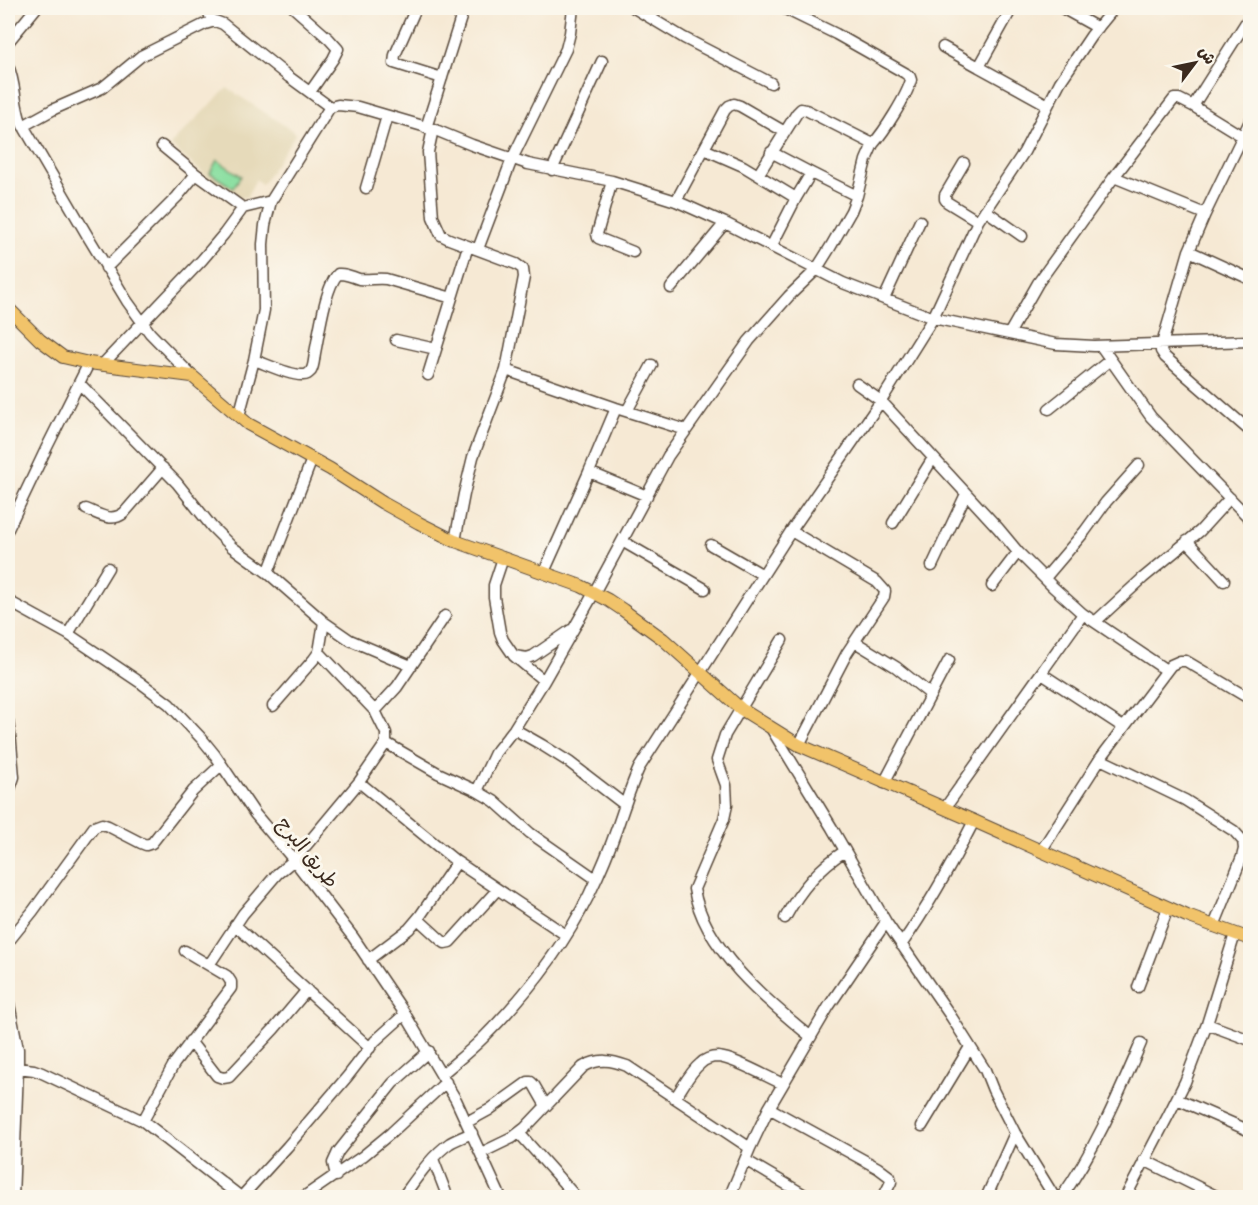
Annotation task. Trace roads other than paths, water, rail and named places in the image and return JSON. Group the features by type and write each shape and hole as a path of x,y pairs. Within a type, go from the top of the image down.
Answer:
{"main road":[{"path":"8,308 52,351 63,357 96,364 192,376 256,429 312,459 405,516 455,541 544,572 594,593 636,618 674,648 741,709 799,745 1168,908 1251,939"}],"street":[{"path":"8,42 36,8"},
{"path":"207,8 212,21"},
{"path":"294,8 338,49 310,92"},
{"path":"416,8 395,55 394,63 442,78"},
{"path":"447,8 462,11 430,129 428,152 433,217 441,235 516,264 523,269 524,277 506,370 473,457 455,541"},
{"path":"428,375 452,298 473,248 512,159 566,48 573,8"},
{"path":"634,8 684,38 771,83"},
{"path":"477,791 495,753 514,729 544,681 668,456 749,340 816,270 858,196 866,160 873,144 911,83 910,77 836,34 783,8"},
{"path":"980,67 1012,8"},
{"path":"1062,8 1098,28"},
{"path":"302,1197 336,1176 382,1140 506,1014 566,935 596,879 617,830 632,782 639,768 791,531 881,401 933,318 978,221 1024,152 1060,82 1114,8"},
{"path":"1193,106 1251,16"},
{"path":"23,126 102,87 147,53 212,21 219,21 330,107"},
{"path":"943,47 1048,105"},
{"path":"552,170 603,61"},
{"path":"8,66 23,126 106,268 142,323 192,376"},
{"path":"1009,334 1038,283 1114,177 1174,99 1193,106 1247,139"},
{"path":"676,201 725,111 734,104 785,132"},
{"path":"239,416 254,360 264,309 263,244 270,201 330,107 338,105 358,107 430,129 512,159 612,182 676,201 843,283 933,318 1056,344 1101,346 1251,341"},
{"path":"758,175 801,109 873,144"},
{"path":"8,119 18,111"},
{"path":"366,188 387,116"},
{"path":"1251,121 1247,139 1204,214 1189,251 1161,351 1165,357 1251,431"},
{"path":"162,146 243,208"},
{"path":"704,149 743,166 796,198"},
{"path":"771,152 858,196"},
{"path":"964,163 945,195 945,199 978,221"},
{"path":"771,247 810,173"},
{"path":"106,268 177,197 196,174"},
{"path":"1114,177 1204,214"},
{"path":"612,182 597,234 598,238 633,252"},
{"path":"8,529 79,383 96,364 142,323 202,260 243,208 270,201"},
{"path":"985,210 1022,236"},
{"path":"884,299 920,221"},
{"path":"671,288 724,223"},
{"path":"1189,251 1251,279"},
{"path":"254,360 293,373 308,374 312,367 330,288 338,274 362,279 386,279 452,298"},
{"path":"396,340 436,349"},
{"path":"1101,346 1151,417 1251,519"},
{"path":"1049,409 1110,360"},
{"path":"544,572 589,472 621,409 652,365"},
{"path":"506,370 686,430"},
{"path":"79,383 183,490 219,534 243,556 268,573 324,622 354,642 411,666"},
{"path":"857,384 881,401 1018,552 1053,587 1083,614 1166,670"},
{"path":"893,523 933,458"},
{"path":"268,573 312,459"},
{"path":"1045,578 1139,465"},
{"path":"86,509 106,518 117,518 124,513 162,468"},
{"path":"589,472 647,496"},
{"path":"932,566 966,494"},
{"path":"1095,622 1208,523 1230,498"},
{"path":"791,531 877,582 885,591 884,597 847,653 799,745"},
{"path":"622,541 705,589"},
{"path":"1187,542 1224,581"},
{"path":"711,545 763,575"},
{"path":"992,586 1018,552"},
{"path":"503,558 494,585 500,632 514,656 544,681"},
{"path":"68,634 108,568"},
{"name":"طريق البرج","path":"8,601 68,634 141,683 169,704 202,739 255,814 343,924 405,1014 444,1078 501,1197"},
{"path":"945,808 1083,614"},
{"path":"375,711 397,687 446,616"},
{"path":"273,706 314,659 318,652 324,622"},
{"path":"514,656 527,658 533,656 574,627"},
{"path":"782,640 725,735 717,763 726,785 727,805 724,819 695,885 695,899 704,923 722,951 779,1011 811,1037"},
{"path":"855,642 896,667 930,694"},
{"path":"209,965 243,914 268,883 294,861 359,782 386,743 386,733 375,711 318,652"},
{"path":"884,783 949,660"},
{"path":"1041,851 1100,759 1166,670 1175,662 1186,661 1251,699"},
{"path":"1041,674 1123,727"},
{"path":"8,721 11,743 11,775 8,794"},
{"path":"514,729 569,762 625,805"},
{"path":"771,729 886,922 985,1070 1015,1133 1054,1197"},
{"path":"386,743 438,774 494,801 530,832 596,879"},
{"path":"1100,759 1185,800 1234,831 1243,841 1242,857 1214,926"},
{"path":"8,942 94,827 102,824 146,845 152,843 194,791 221,765"},
{"path":"359,782 457,862 566,935"},
{"path":"901,945 953,862 974,821"},
{"path":"785,918 807,883 824,866 845,851"},
{"path":"369,960 409,929 418,919 457,862"},
{"path":"418,919 441,940 446,943 450,942 497,890"},
{"path":"1138,987 1168,908"},
{"path":"729,1197 750,1148 783,1084 829,1006 886,922"},
{"path":"235,925 370,1048"},
{"path":"1125,1197 1185,1082 1207,1024 1235,934"},
{"path":"143,1121 174,1064 232,984 230,979 185,951"},
{"path":"190,1041 217,1076 229,1077 307,990"},
{"path":"8,999 18,1050 11,1159 14,1197"},
{"path":"18,1068 42,1073 143,1121 242,1197 347,1077 380,1035 405,1014"},
{"path":"1207,1024 1251,1040"},
{"path":"1061,1197 1080,1168 1110,1112 1141,1043"},
{"path":"922,1126 970,1047"},
{"path":"336,1176 333,1163 338,1152 393,1083 429,1052"},
{"path":"675,1098 696,1067 710,1058 718,1057 729,1060 783,1084"},
{"path":"481,1153 519,1133 583,1067 603,1060 627,1066 750,1148"},
{"path":"467,1122 489,1110 528,1082 532,1083 546,1106"},
{"path":"1177,1099 1251,1131"},
{"path":"770,1108 888,1175 891,1182 883,1197"},
{"path":"402,1197 421,1172 450,1143 472,1133"},
{"path":"519,1133 577,1197"},
{"path":"986,1197 1015,1133"},
{"path":"433,1159 448,1197"},
{"path":"745,1160 810,1197"},
{"path":"1144,1160 1220,1197"}]}
